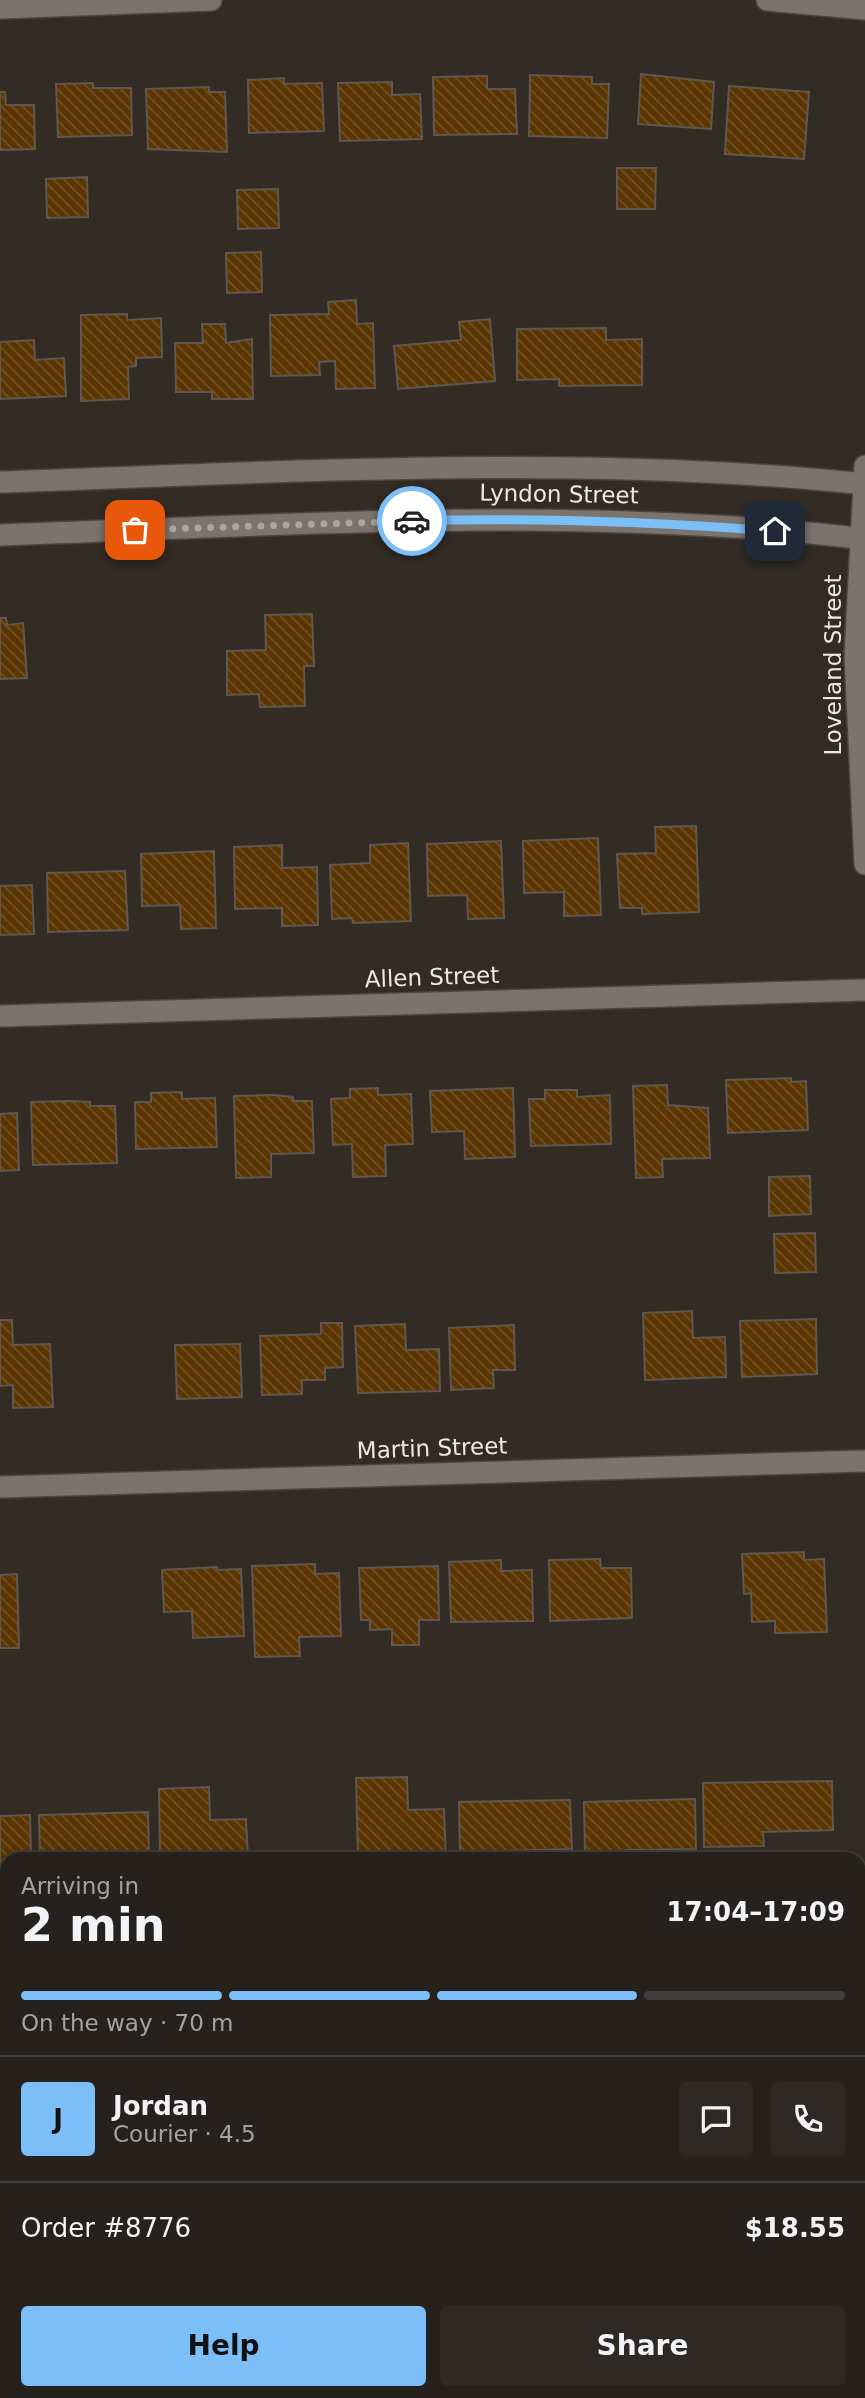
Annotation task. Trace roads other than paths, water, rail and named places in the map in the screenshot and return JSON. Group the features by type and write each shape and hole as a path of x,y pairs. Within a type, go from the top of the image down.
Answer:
{"street":[{"path":"0,8 211,0"},
{"path":"767,0 865,9"},
{"name":"Lyndon Street","path":"0,482 493,465 864,478"},
{"name":"Loveland Street","path":"864,478 855,656 865,864"},
{"name":"Lyndon Street","path":"0,535 488,518 668,523 863,538"},
{"name":"Allen Street","path":"0,1016 865,990"},
{"name":"Martin Street","path":"0,1487 865,1461"}]}
